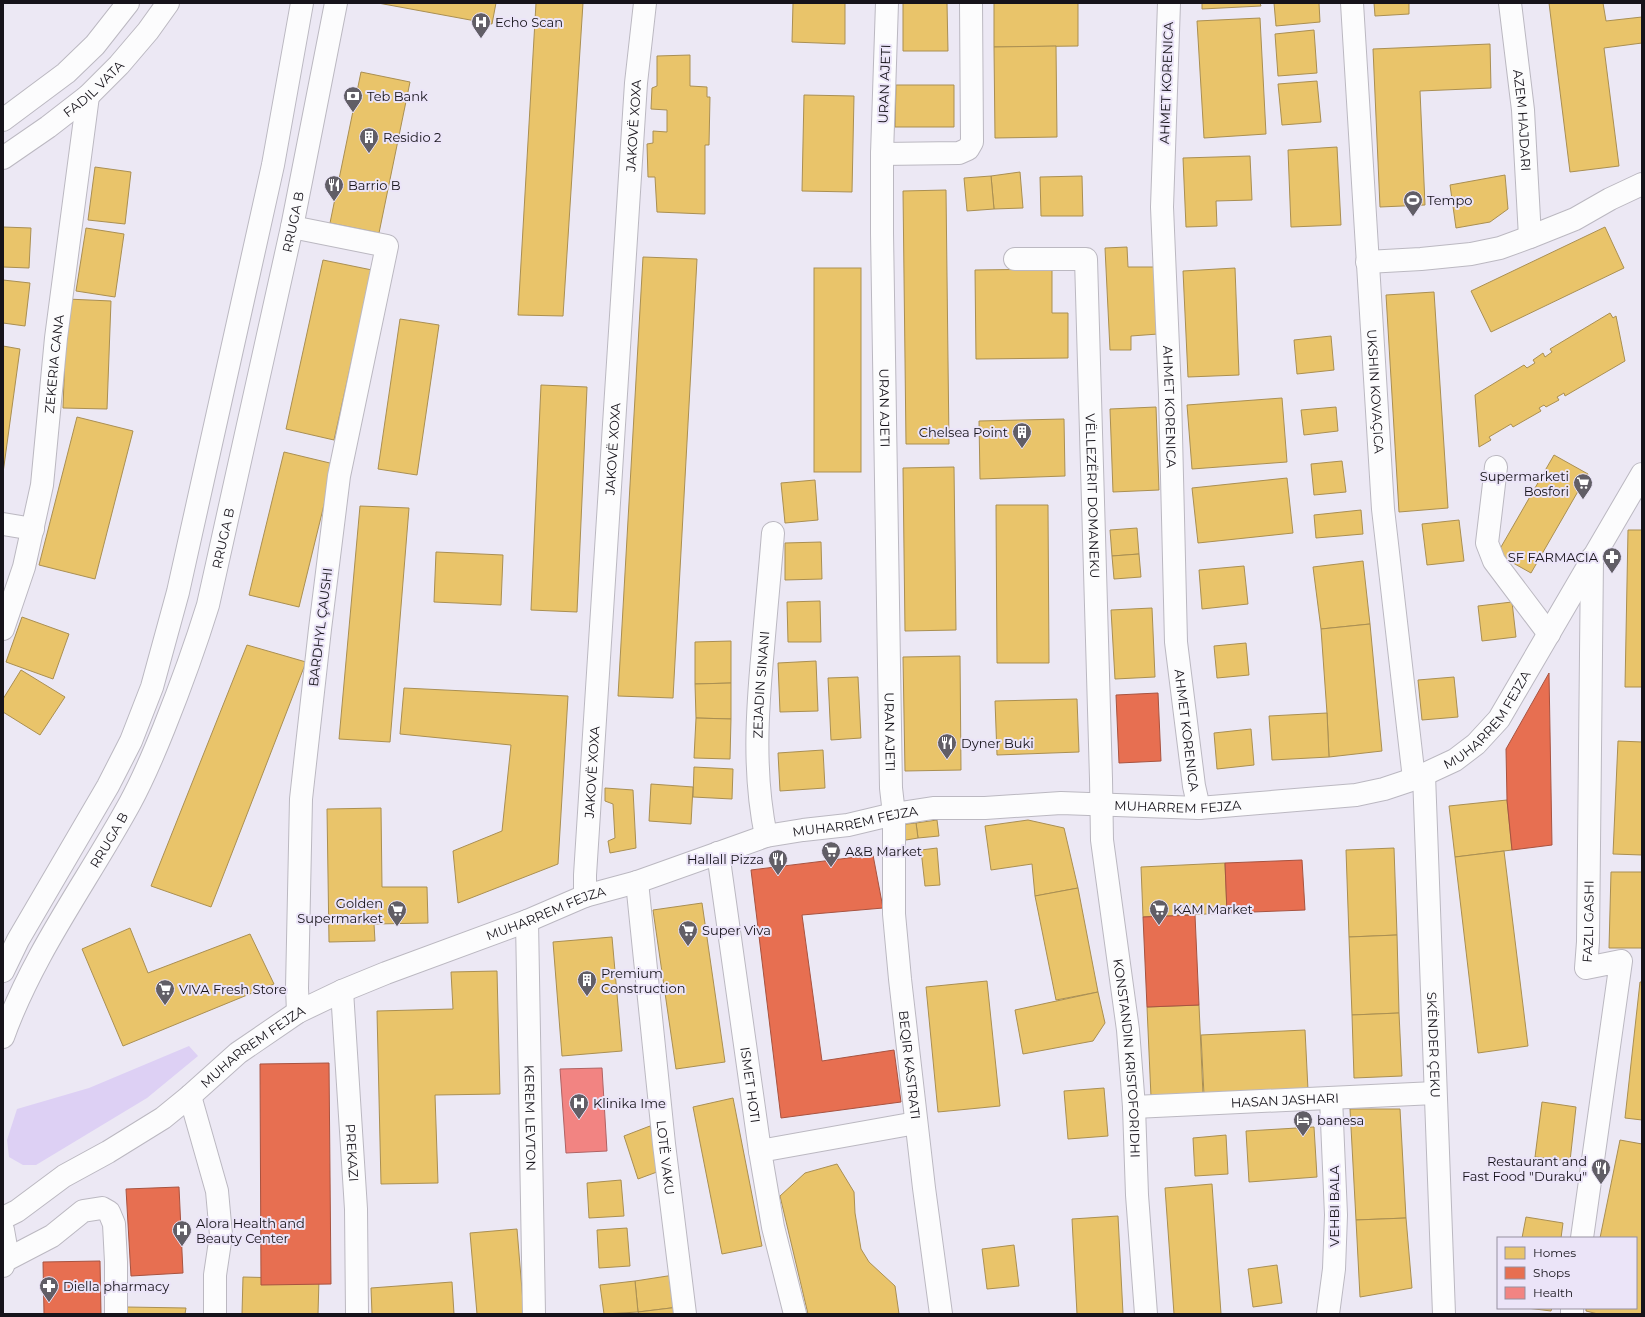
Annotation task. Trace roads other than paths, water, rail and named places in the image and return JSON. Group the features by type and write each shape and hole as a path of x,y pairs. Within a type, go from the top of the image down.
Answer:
{"street":[{"path":"3,120 66,73 95,45 128,3"},
{"name":"FADIL VATA","path":"3,158 48,127 88,96 119,65 148,31 168,3"},
{"name":"RRUGA B","path":"3,971 18,940 108,786 130,741 152,687 180,585 273,165 302,3"},
{"name":"RRUGA B","path":"3,1037 42,952 131,801 151,759 194,652 208,605 292,227 336,3"},
{"name":"JAKOVË XOXA","path":"585,896 586,851 636,83 644,3"},
{"name":"URAN AJETI","path":"887,3 882,154 891,772 894,814"},
{"path":"882,154 959,153 968,149 972,142 970,3"},
{"name":"AHMET KORENICA","path":"1169,3 1162,207 1170,394 1176,642 1194,786 1199,808"},
{"name":"UKSHIN KOVAÇICA","path":"1352,3 1383,509 1419,777"},
{"name":"AZEM HAJDARI","path":"1510,3 1523,110 1530,238"},
{"name":"ZEKERIA CANA","path":"3,628 22,574 42,485 56,338 88,96"},
{"path":"1367,262 1471,254 1500,248 1530,238 1575,219 1610,199 1642,184"},
{"name":"BARDHYL ÇAUSHI","path":"292,227 387,246 339,476 320,628 301,799 297,988 298,1012"},
{"name":"VËLLEZËRIT DOMANEKU","path":"1015,259 1086,259 1102,804"},
{"path":"1496,467 1487,543 1494,561 1549,634"},
{"name":"MUHARREM FEJZA","path":"3,1218 17,1211 64,1176 108,1152 162,1118 190,1096 238,1053 298,1012 386,972 527,921 585,896 637,882 766,836 848,825 894,814 933,808 986,808 1061,803 1199,808 1356,795 1384,789 1419,777 1455,760 1476,744 1498,719 1642,474"},
{"path":"3,524 33,529"},
{"name":"ZEJADIN SINANI","path":"766,836 761,814 756,740 757,710 773,533"},
{"name":"FAZLI GASHI","path":"1582,1237 1621,961 1586,968 1588,942 1592,558"},
{"name":"SKËNDER ÇEKU","path":"1419,777 1435,1093 1444,1314"},
{"name":"KONSTANDIN KRISTOFORIDHI","path":"1102,804 1102,840 1128,1030 1134,1107 1137,1195 1146,1314"},
{"name":"BEQIR KASTRATI","path":"894,814 894,914 916,1122 942,1314"},
{"name":"ISMET HOTI","path":"718,852 760,1151 773,1226 795,1314"},
{"name":"LOTË VAKU","path":"637,882 664,1144 685,1314"},
{"name":"KEREM LEVTON","path":"527,921 534,1314"},
{"name":"PREKAZI","path":"342,991 356,1209 357,1314"},
{"name":"HASAN JASHARI","path":"1134,1107 1435,1093"},
{"path":"190,1096 217,1191 221,1235 215,1275 215,1314"},
{"name":"VEHBI BALA","path":"1328,1314 1334,1269 1336,1214 1331,1098"},
{"path":"760,1151 916,1122"},
{"path":"4,1264 52,1236 83,1211 102,1208 109,1212 114,1224 116,1314"},
{"path":"3,1230 6,1247 4,1264"}],"place":[{"name":"Echo Scan","path":"481,39"},
{"name":"Teb Bank","path":"353,113"},
{"name":"Residio 2","path":"369,154"},
{"name":"Barrio B","path":"334,202"},
{"name":"Tempo","path":"1413,217"},
{"name":"Chelsea Point","path":"1022,449"},
{"name":"Supermarketi Bosfori","path":"1583,500"},
{"name":"SF FARMACIA","path":"1612,574"},
{"name":"Dyner Buki","path":"947,760"},
{"name":"A&B Market","path":"831,868"},
{"name":"Hallall Pizza","path":"778,876"},
{"name":"KAM Market","path":"1159,926"},
{"name":"Golden Supermarket","path":"397,927"},
{"name":"Super Viva","path":"688,947"},
{"name":"Premium Construction","path":"587,997"},
{"name":"VIVA Fresh Store","path":"165,1006"},
{"name":"Klinika Ime","path":"579,1120"},
{"name":"banesa","path":"1303,1137"},
{"name":"Restaurant and Fast Food \"Duraku\"","path":"1601,1185"},
{"name":"Alora Health and Beauty Center","path":"182,1247"},
{"name":"Diella pharmacy","path":"49,1303"}]}
